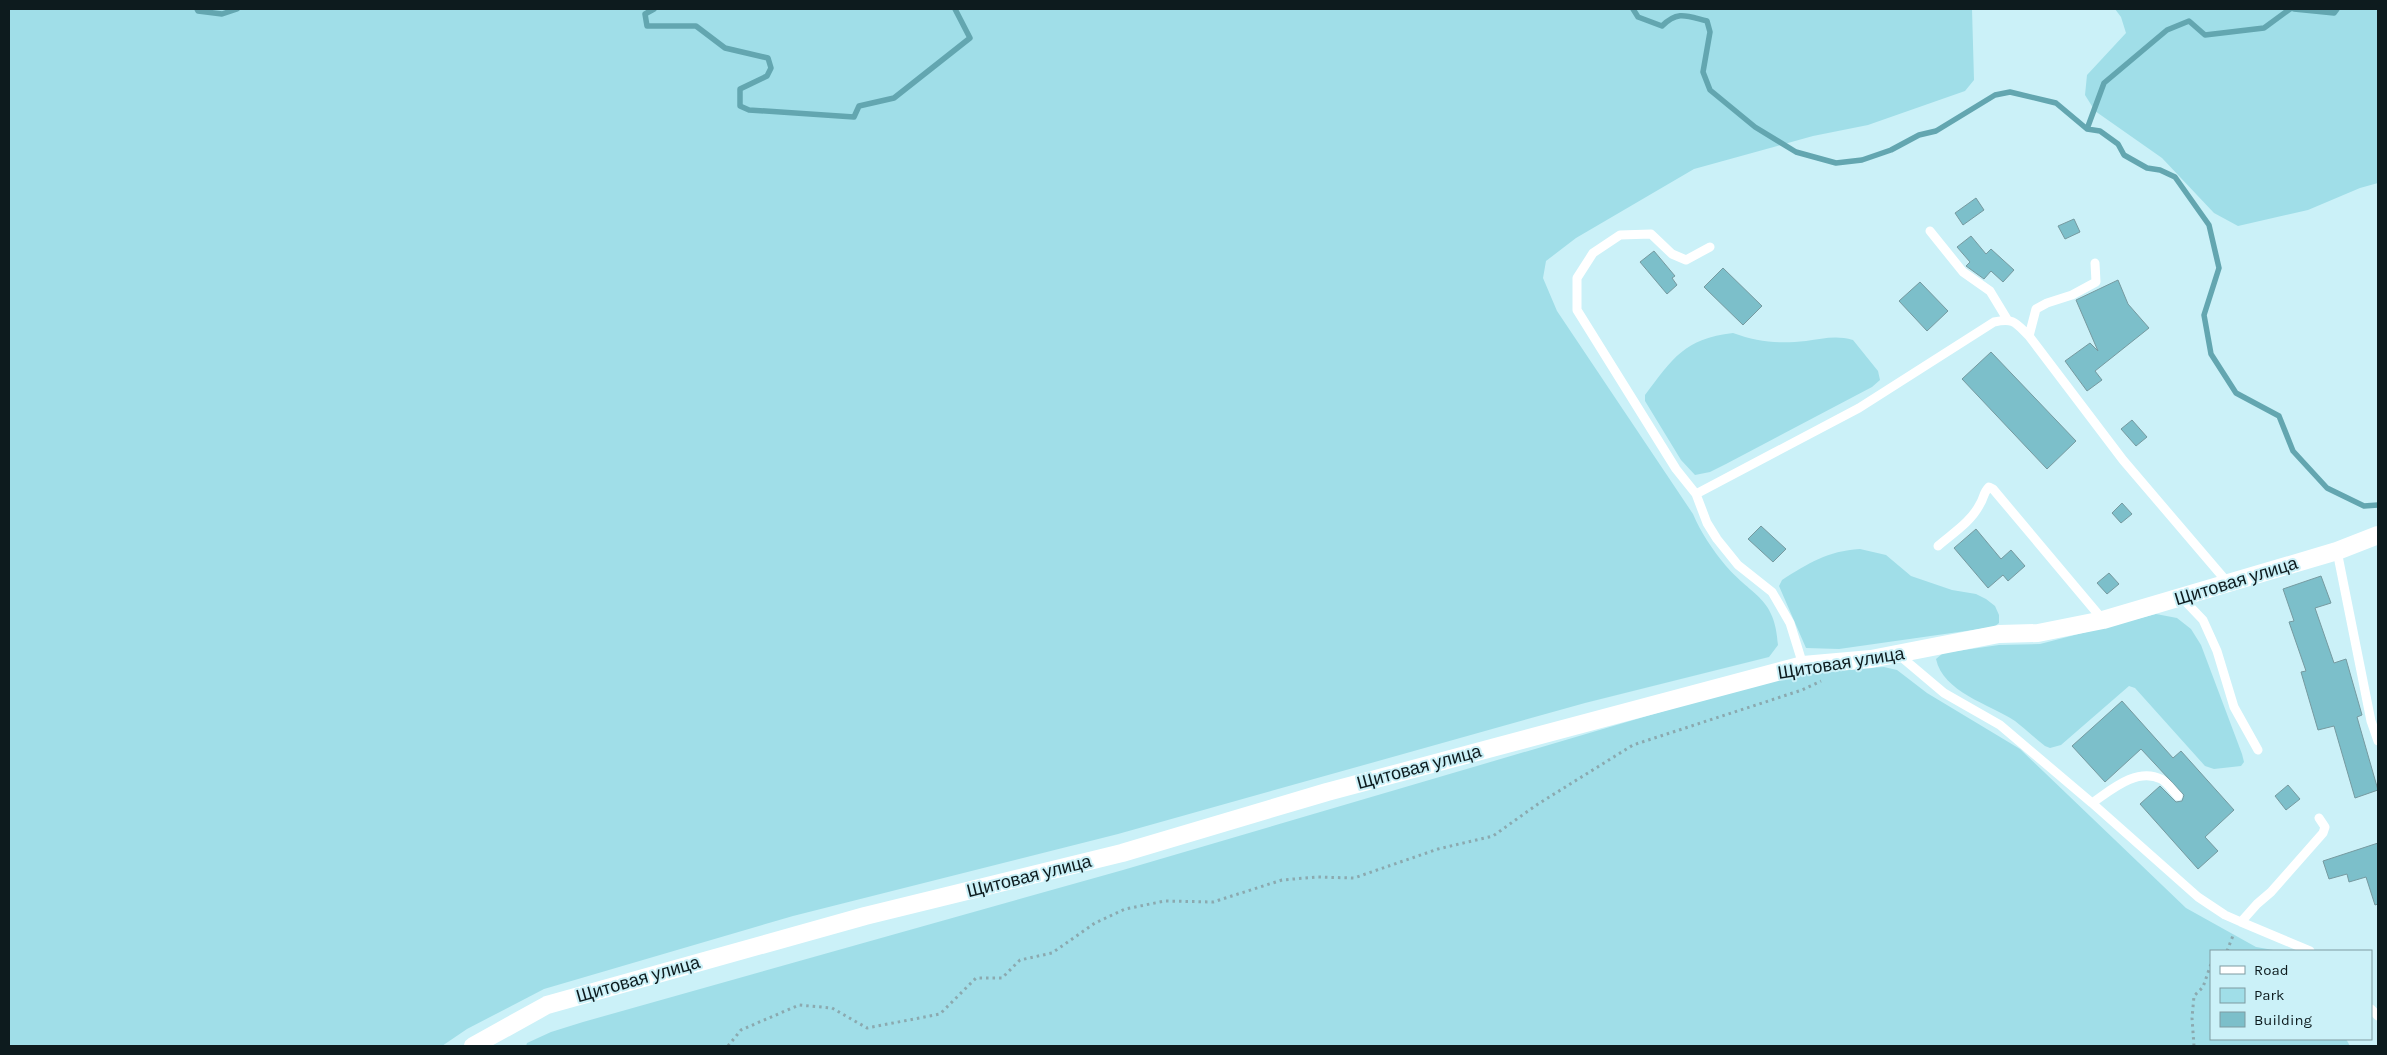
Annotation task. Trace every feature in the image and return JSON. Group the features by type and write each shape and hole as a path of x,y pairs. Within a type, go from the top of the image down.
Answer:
{"street":[{"name":"Щитовая улица","path":"477,1045 547,1004 865,916 1122,853 1327,792 1803,665 1898,655 1999,634 2038,633 2103,620 2337,551 2378,535"}],"lane":[{"path":"1930,232 1963,272 1990,291 2007,319"},
{"path":"1710,246 1686,260 1672,254 1651,234 1620,235 1593,253 1577,278 1577,310 1676,469 1696,494 1707,523 1717,539 1738,565 1772,592 1790,623 1803,665"},
{"path":"2029,336 2036,309 2047,303 2072,295 2096,282 2095,263"},
{"path":"1696,494 1859,408 1994,322 2007,319 2015,322 2029,336 2123,460 2228,583"},
{"path":"1938,546 1966,522 1981,503 1984,492 1989,487 1999,496 2103,620"},
{"path":"2337,551 2371,721 2378,741"},
{"path":"2182,598 2203,620 2217,651 2234,707 2258,750"},
{"path":"1898,655 1944,693 2000,726 2092,803 2198,897 2225,915 2308,950"},
{"path":"2092,803 2132,778 2152,776 2162,780 2178,796"},
{"path":"2241,922 2256,904 2272,892 2323,833 2324,827 2319,818"}],"path":[{"path":"728,1046 741,1030 799,1005 832,1008 867,1028 940,1014 976,978 1002,978 1020,960 1052,953 1095,923 1125,909 1165,901 1213,902 1282,880 1317,877 1354,878 1438,849 1493,836 1538,804 1633,745 1802,690 1822,681 1835,662"},
{"path":"2227,950 2230,939 2241,922"},
{"path":"2194,1046 2192,1018 2194,996 2203,987 2210,967"}],"green space":[{"path":"9,9 1972,9 1974,80 1965,91 1868,125 1813,136 1694,169 1576,238 1546,261 1543,278 1557,311 1693,514 1712,547 1726,566 1767,607 1776,629 1778,645 1769,657 1585,703 1118,834 793,916 544,989 467,1029 442,1046 9,1046"},
{"path":"2115,9 2378,9 2378,183 2360,188 2308,210 2238,226 2214,213 2162,158 2095,111 2085,95 2087,75 2126,33 2121,17"},
{"path":"1733,333 1760,340 1778,342 1835,338 1853,340 1878,371 1880,380 1872,387 1726,464 1710,472 1695,475 1681,460 1645,401 1645,395 1681,352 1703,340"},
{"path":"1860,549 1886,555 1911,576 1952,590 1976,594 1986,599 1995,606 1999,615 1999,623 1994,627 1839,649 1806,648 1779,586 1782,580 1810,563 1828,555"},
{"path":"2156,614 2177,618 2191,629 2201,645 2242,754 2244,762 2241,766 2214,769 2205,766 2135,688 2129,686 2061,745 2050,748 2015,721 1957,689 1940,670 1936,659 1943,653 1999,645 2040,644"},
{"path":"1884,667 1897,670 1927,693 2020,749 2186,908 2256,947 2273,950 2210,950 2210,1040 2347,1040 2350,1046 526,1046 527,1043 551,1032 583,1022 1123,870 1801,672"}],"building":[{"path":"1976,198 1984,210 1963,225 1955,213"},
{"path":"2074,219 2080,232 2065,239 2058,226"},
{"path":"1971,236 1986,254 1991,249 2014,270 2003,282 1991,271 1984,279 1966,266 1970,262 1957,247"},
{"path":"1654,251 1675,276 1672,278 1677,285 1667,294 1640,262"},
{"path":"1723,268 1762,306 1743,325 1704,287"},
{"path":"2118,280 2128,304 2149,328 2095,371 2102,380 2087,391 2065,361 2090,343 2098,351 2076,300"},
{"path":"1920,282 1948,311 1927,331 1899,301"},
{"path":"1991,352 2076,441 2047,469 1962,379"},
{"path":"2132,420 2147,437 2136,446 2121,429"},
{"path":"2122,503 2132,514 2121,523 2112,513"},
{"path":"1761,526 1786,549 1773,562 1748,539"},
{"path":"1976,529 2001,559 2011,550 2025,566 2008,581 2003,575 1988,588 1954,548"},
{"path":"2109,573 2119,584 2107,594 2097,583"},
{"path":"2321,576 2331,603 2315,608 2334,663 2346,659 2362,715 2357,717 2378,790 2355,798 2334,726 2318,730 2301,672 2306,671 2289,622 2294,621 2283,589"},
{"path":"2122,701 2173,758 2181,751 2234,810 2205,837 2218,851 2198,869 2140,804 2160,786 2176,802 2182,801 2184,795 2141,749 2105,782 2072,746"},
{"path":"2288,785 2300,799 2286,810 2275,796"},
{"path":"2378,843 2378,904 2375,905 2366,877 2349,882 2347,874 2329,879 2323,861"}],"waterway":[{"path":"197,9 198,11 222,14 237,9"},
{"path":"654,9 645,14 647,26 696,26 725,48 768,58 771,68 767,76 740,89 740,106 749,110 854,117 859,106 894,98 970,38 955,9"},
{"path":"1633,9 1638,17 1662,26 1678,16 1688,16 1707,21 1710,32 1703,72 1710,90 1755,127 1796,152 1836,163 1862,160 1891,150 1919,135 1936,131 1995,95 2010,92 2056,103 2087,129 2100,131 2118,144 2124,155 2147,168 2160,170 2175,177 2209,225 2219,268 2204,315 2211,354 2236,393 2279,416 2293,451 2327,488 2364,506 2378,505"},
{"path":"2087,129 2104,83 2167,30 2189,21 2205,35 2264,28 2290,9"},
{"path":"2294,9 2334,13 2337,9"}]}
